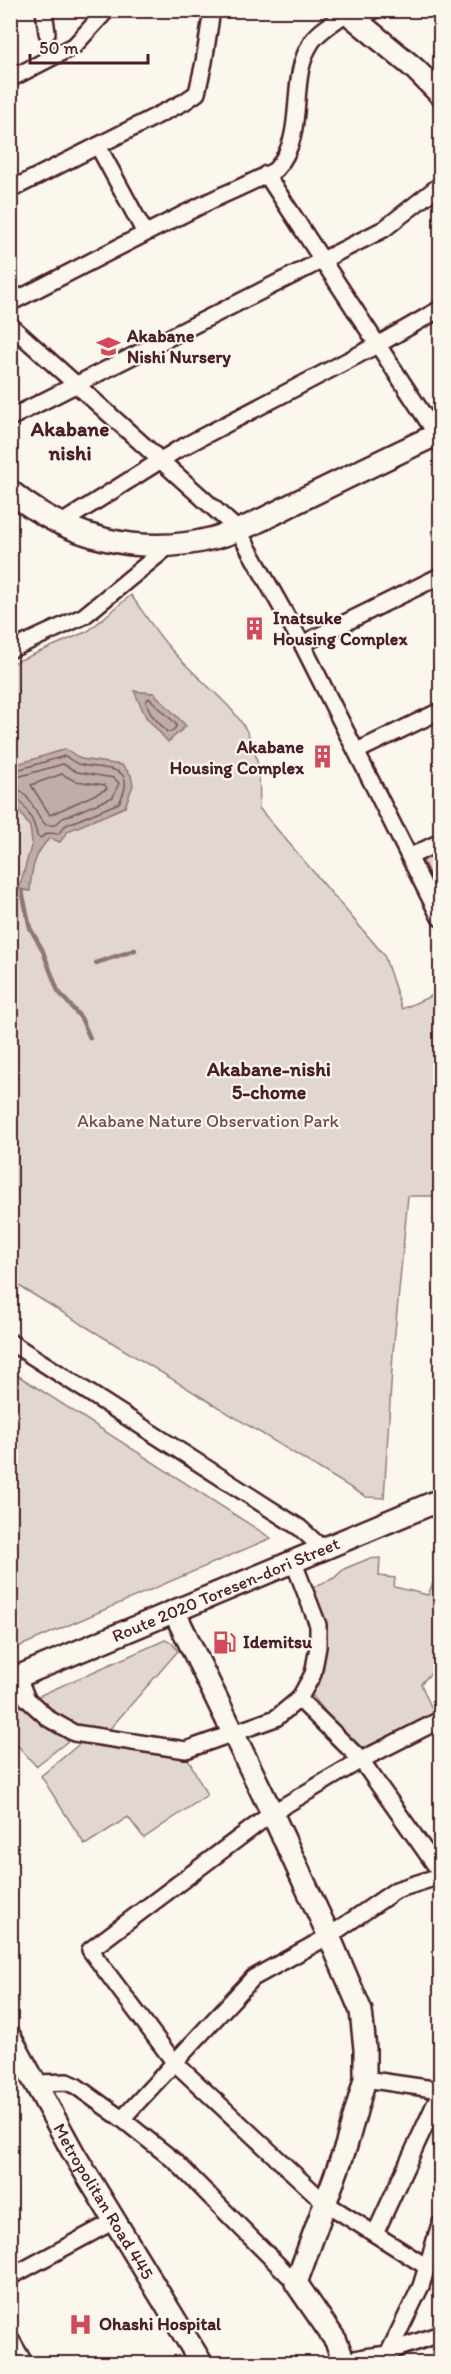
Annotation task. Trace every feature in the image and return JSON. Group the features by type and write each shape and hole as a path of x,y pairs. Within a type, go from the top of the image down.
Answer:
{"street":[{"path":"44,10 47,33"},
{"path":"10,79 74,46 107,10"},
{"path":"10,190 184,102 197,93 212,10"},
{"path":"10,303 145,233 275,170 290,146 297,120 301,72 313,40 348,15 375,10"},
{"path":"348,15 414,68 441,94"},
{"path":"98,146 145,233"},
{"path":"10,491 23,502 60,524 102,540 150,547 169,546 215,538 238,530 439,436 379,344 320,260 266,174"},
{"path":"10,418 384,229 441,184"},
{"path":"60,524 161,460 441,309"},
{"path":"10,325 238,530 302,644 441,918"},
{"path":"10,650 84,616 169,546"},
{"path":"302,644 441,576"},
{"path":"357,751 441,711"},
{"path":"411,856 441,842"},
{"path":"12,1345 300,1528 324,1550"},
{"name":"Route 2020 Toresen-dori Street","path":"14,1679 441,1500"},
{"path":"14,1679 27,1699 49,1719 74,1733 186,1750 276,1718 299,1699 313,1674 318,1647 318,1625 294,1563"},
{"path":"174,1611 272,1813 361,2011 365,2079 346,2146 296,2283"},
{"path":"123,2119 253,1978 329,1936 396,1890 441,1874 361,1760 299,1699"},
{"path":"427,2267 324,2202 174,2062 90,1950 272,1813 361,1760 441,1720"},
{"name":"Metropolitan Road 445","path":"10,2037 74,2154 202,2364"},
{"path":"365,2079 441,2091 375,2234"},
{"path":"37,2083 67,2082 76,2086 123,2119 176,2162 296,2283 336,2342 343,2363 364,2356 388,2354 399,2348 440,2335"},
{"path":"10,2277 114,2221"},
{"path":"388,2354 421,2286 441,2224"},
{"path":"10,2338 25,2364"}],"green space":[{"name":"Akabane Nature Observation Park","path":"131,595 169,647 236,715 247,732 255,752 259,777 259,808 384,955 402,1009 440,992 440,1196 408,1196 393,1353 384,1498 366,1497 11,1281 11,664 88,631"},
{"path":"440,851 440,898 423,860"},
{"path":"10,1371 271,1538 18,1647 10,1632"},
{"path":"380,1558 379,1576 395,1578 394,1587 428,1595 432,1585 440,1590 440,1596 437,1596 437,1607 440,1607 440,1659 421,1684 435,1716 357,1751 311,1694 320,1674 326,1629 309,1589 334,1578 344,1569 368,1559"},
{"path":"165,1640 172,1643 178,1651 107,1732 83,1729 67,1723 52,1714 34,1698"},
{"path":"24,1701 73,1737 36,1766 11,1738 10,1707"},
{"path":"83,1741 186,1755 207,1795 144,1838 128,1817 85,1845 41,1776"}],"water":[{"path":"134,691 154,693 186,726 168,742 146,717"},
{"path":"66,749 81,759 122,765 131,775 133,785 125,807 68,831 60,842 50,838 41,849 35,862 30,891 19,889 32,843 30,827 15,805 11,793 11,766"}],"waterway":[{"path":"22,891 30,928 42,949 58,991 81,1018 90,1038"},
{"path":"96,963 135,950"}],"place":[{"name":"Akabane Nishi Nursery","path":"109,346"},
{"name":"Inatsuke Housing Complex","path":"255,628"},
{"name":"Akabane Housing Complex","path":"322,757"},
{"name":"Idemitsu","path":"225,1642"},
{"name":"Ohashi Hospital","path":"81,2324"}],"district":[{"name":"Akabane nishi","path":"70,441"},
{"name":"Akabane-nishi 5-chome","path":"269,1080"}]}
